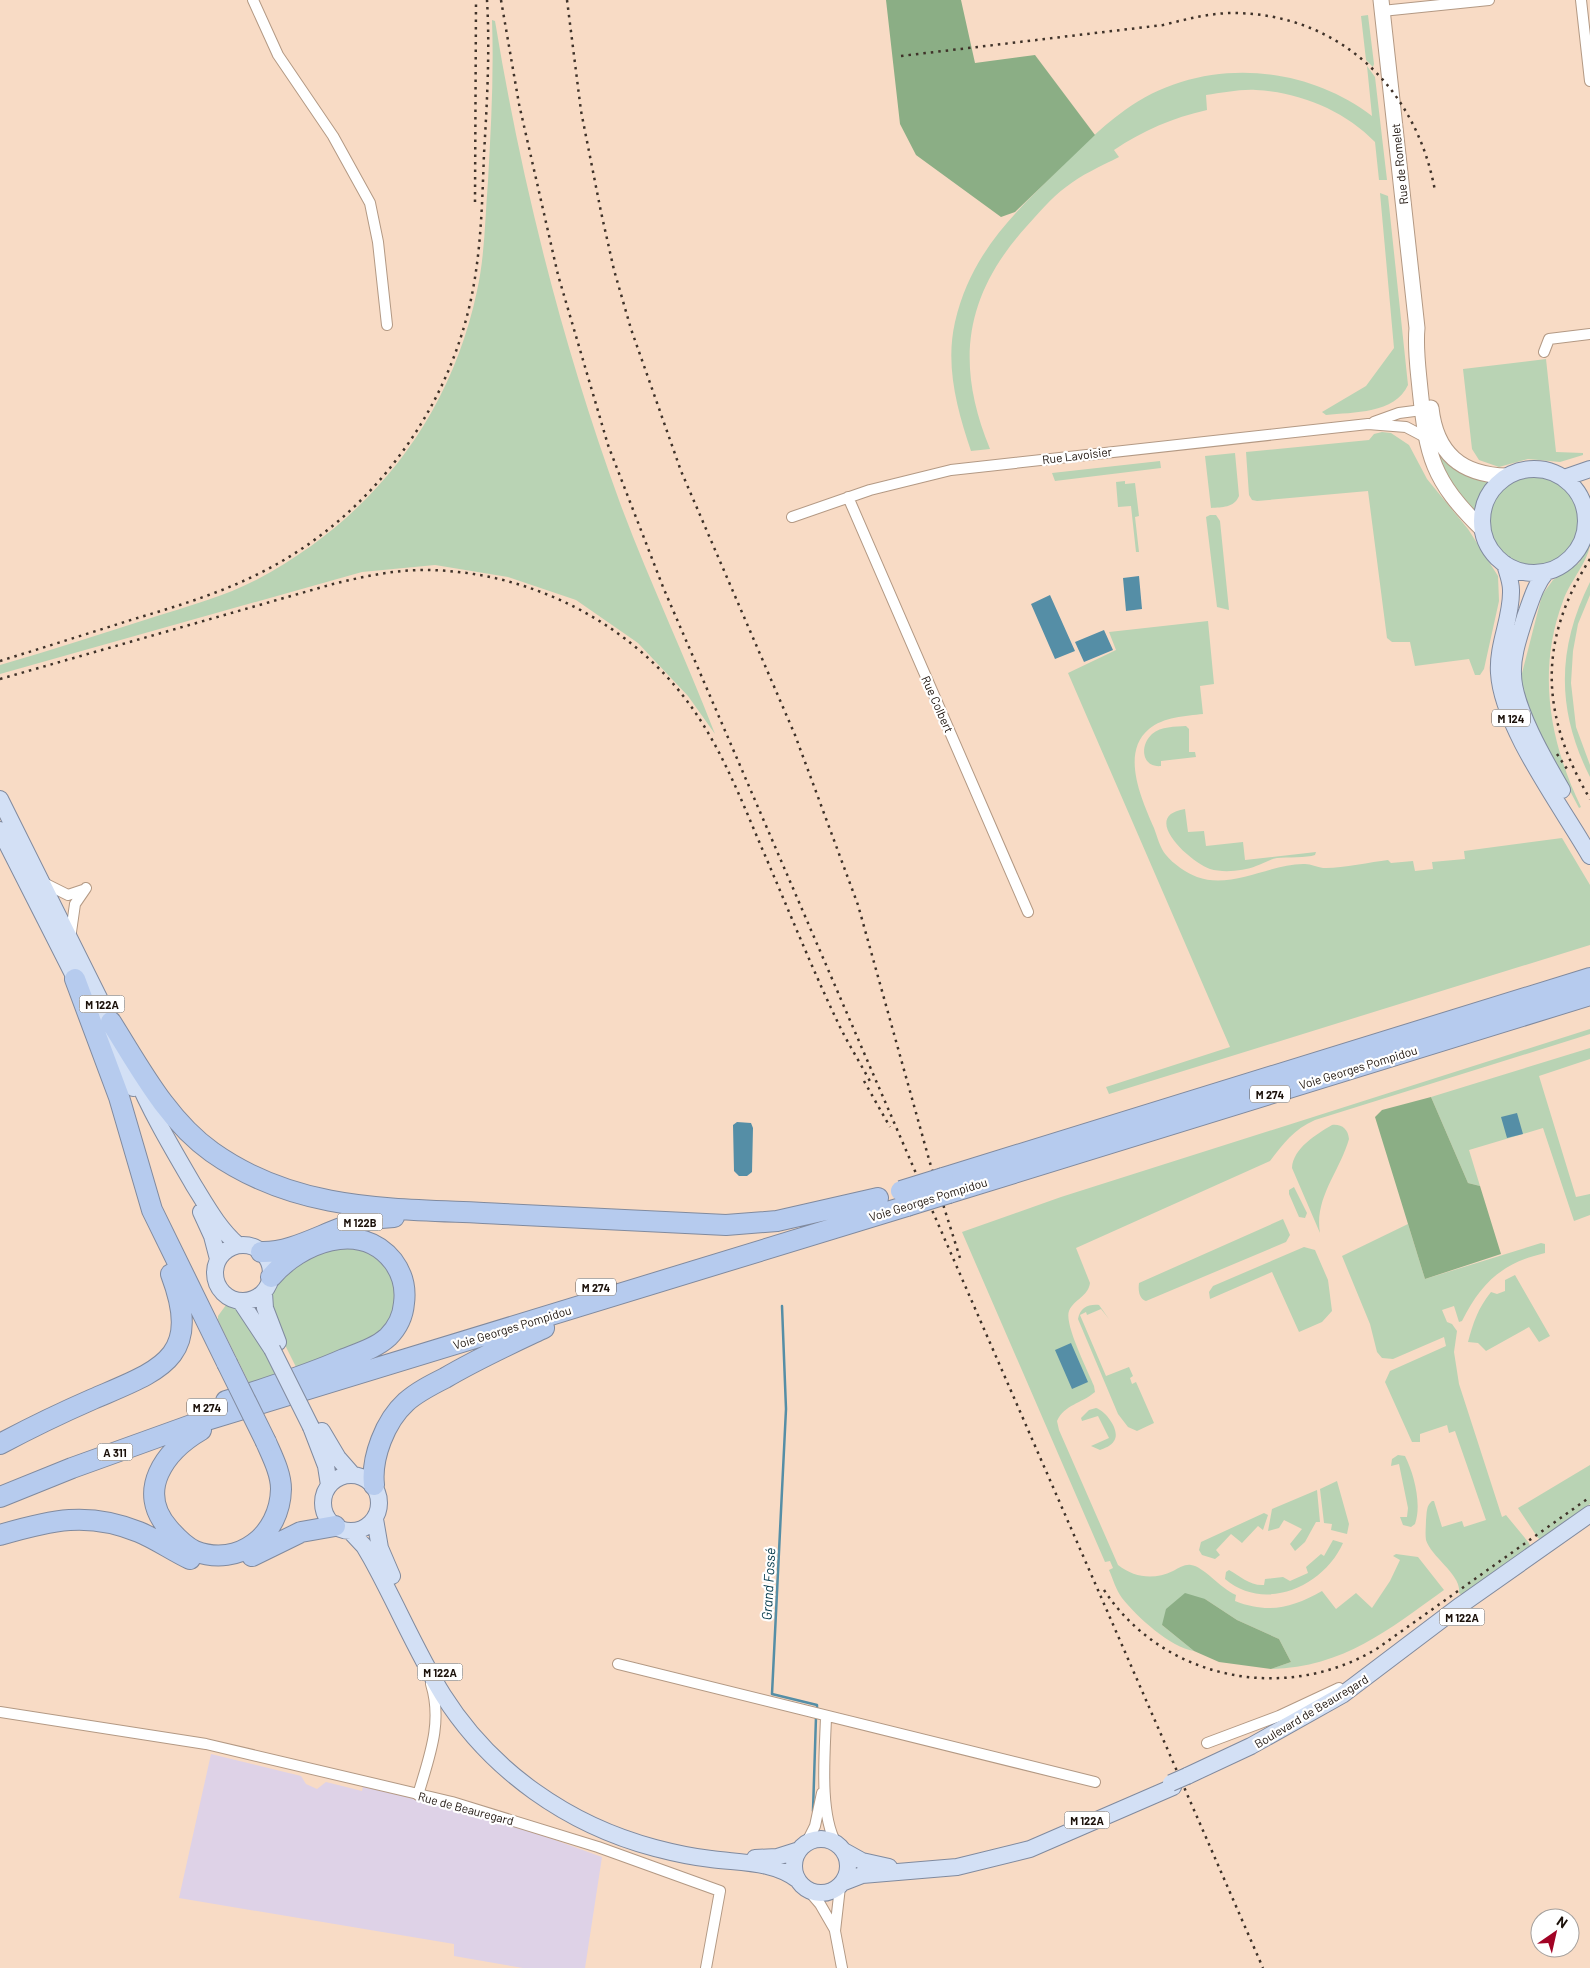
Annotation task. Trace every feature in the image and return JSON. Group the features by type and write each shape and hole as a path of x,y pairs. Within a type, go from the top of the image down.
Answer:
{"highway":[{"name":"Voie Georges Pompidou","path":"946,1186 1590,978"},
{"name":"M 122A","path":"75,979 119,1097 152,1210 227,1363 266,1442 278,1471 281,1488 277,1513 272,1526 264,1537 252,1546 226,1555 195,1550 178,1539 161,1520 154,1500 160,1468 170,1453 182,1441 200,1430 266,1404"},
{"name":"Voie Georges Pompidou","path":"266,1404 612,1297 904,1198 1590,996"},
{"path":"112,1022 157,1096 176,1118 211,1152 254,1177 292,1193 333,1203 463,1212 734,1225 777,1221 878,1198"},
{"name":"Voie Georges Pompidou","path":"313,1373 398,1349 811,1222 878,1198 904,1198"},
{"path":"0,1444 61,1413 145,1377 158,1369 173,1353 182,1325 182,1309 161,1246 152,1210"},
{"name":"M 122B","path":"262,1252 275,1252 357,1222 379,1218 463,1212"},
{"path":"267,1285 285,1262 311,1247 343,1238 364,1240 380,1248 395,1264 401,1276 404,1290 404,1309 397,1327 368,1350 313,1373"},
{"path":"374,1485 376,1456 393,1419 410,1398 489,1354 612,1297"},
{"name":"M 274","path":"102,1445 313,1373"},
{"name":"M 274","path":"232,1413 266,1404"},
{"name":"A 311","path":"0,1497 72,1468 232,1413"},
{"name":"A 311","path":"0,1485 102,1445"},
{"path":"0,1535 51,1521 93,1519 114,1523 141,1533 189,1559 208,1564 232,1563 301,1532 342,1529"}],"main road":[{"path":"1530,468 1548,470 1564,478 1576,490 1584,504 1588,518 1584,538 1575,554 1562,565 1546,572 1524,572 1505,564 1494,554 1486,542 1482,529 1482,513 1486,498 1495,486 1507,476 1530,468"},
{"path":"1564,478 1590,468"},
{"name":"M 124","path":"1505,564 1511,590 1498,659 1500,690 1506,710 1533,762 1590,856"},
{"name":"M 124","path":"1546,572 1531,599 1512,671 1520,706 1558,784 1590,838"},
{"name":"M 122A","path":"0,799 112,1022 161,1128 207,1206 225,1233 238,1245"},
{"name":"M 122A","path":"0,831 75,979 160,1139 207,1222 218,1259"},
{"path":"267,1285 249,1301 241,1302 226,1296 220,1290 214,1275 218,1259 230,1248 246,1245 262,1252 270,1263 265,1308 276,1348"},
{"path":"241,1302 276,1348 315,1426 338,1458 352,1474 368,1479 377,1491 380,1506 375,1519 364,1528 342,1529 324,1511 323,1502 329,1485 335,1479 352,1474"},
{"path":"315,1426 329,1485"},
{"name":"Boulevard de Beauregard","path":"1188,1778 1295,1723 1372,1674 1461,1605 1590,1514"},
{"name":"M 122A","path":"375,1519 380,1548 388,1568 457,1702 489,1745 519,1773 550,1796 589,1817 661,1845 694,1852 752,1858 777,1857 803,1847"},
{"name":"Boulevard de Beauregard","path":"1002,1854 1047,1838 1254,1751 1332,1707 1590,1526"},
{"name":"M 122A","path":"342,1529 364,1546 424,1661 454,1711 481,1745 521,1782 558,1807 602,1829 651,1847 685,1856 767,1866 788,1874 803,1885"},
{"path":"819,1839 840,1847 849,1864 842,1884 825,1894 803,1885 794,1864 803,1847 819,1839"},
{"name":"M 122A","path":"840,1847 862,1862 892,1867 954,1862 1002,1854"},
{"name":"M 122A","path":"842,1884 862,1875 934,1870 1002,1854"}],"street":[{"path":"252,0 278,55 333,136 370,204 378,242 387,325"},
{"path":"1381,6 1489,0"},
{"path":"1581,0 1590,81"},
{"name":"Rue de Romelet","path":"1381,6 1417,328 1415,343 1422,410 1431,436 1465,468 1484,474 1507,476"},
{"name":"Rue de Romelet","path":"1417,328 1423,343 1432,420 1430,459 1449,492 1482,529"},
{"path":"1544,352 1549,339 1590,334"},
{"name":"Rue Lavoisier","path":"1368,424 1399,413 1422,410"},
{"name":"Rue Lavoisier","path":"792,516 910,479 951,470 1368,424 1406,427 1431,436"},
{"name":"Rue Colbert","path":"848,497 1028,912"},
{"path":"40,881 68,895 86,888 75,904 70,940"},
{"path":"418,1795 435,1737 437,1716 434,1693 424,1661"},
{"path":"618,1664 1095,1782"},
{"path":"1207,1743 1279,1716 1372,1674"},
{"name":"Rue de Beauregard","path":"0,1712 206,1744 490,1812 720,1891 706,1968"},
{"path":"826,1717 824,1782 828,1823 840,1847"},
{"path":"803,1847 817,1820 824,1782"},
{"path":"835,1931 842,1884"},
{"path":"803,1885 820,1904 835,1931 842,1968"}],"shaded area":[{"path":"211,1754 301,1776 306,1784 317,1789 326,1782 362,1791 363,1786 454,1808 522,1828 602,1857 585,1968 523,1968 454,1956 454,1944 179,1898"}],"green space":[{"path":"886,0 961,0 975,63 1035,55 1095,135 1015,212 1001,217 916,155 900,124"},
{"path":"1368,15 1373,67 1366,60 1361,16"},
{"path":"492,20 495,21 531,204 580,385 631,532 715,734 688,696 638,643 576,600 508,577 435,565 362,572 0,674 0,665 207,600 233,591 258,579 299,554 337,526 370,495 400,460 426,422 447,381 465,337 480,277 489,161"},
{"path":"1367,66 1375,77 1387,180 1379,180 1375,142 1336,112 1305,99 1289,95 1244,90 1206,95 1207,110 1159,126 1125,143 1114,150 1119,157 1091,171 1060,191 1026,227 1005,253 989,279 978,305 972,332 970,360 972,388 979,418 990,449 971,451 957,403 951,355 955,322 962,299 980,259 1005,225 1078,150 1115,117 1154,93 1184,81 1217,74 1249,73 1282,76 1314,85 1344,98 1372,116"},
{"path":"1380,193 1388,196 1408,385 1394,402 1372,410 1326,415 1322,412 1366,386 1394,348"},
{"path":"1546,359 1556,452 1583,453 1583,455 1560,462 1528,459 1499,467 1479,460 1472,449 1463,369"},
{"path":"1382,432 1391,433 1409,445 1427,479 1468,529 1498,576 1499,601 1484,669 1480,675 1475,675 1469,659 1415,666 1410,642 1392,642 1387,638 1368,491 1257,501 1252,500 1249,495 1246,452 1369,440 1374,434"},
{"path":"1428,435 1491,482 1484,490 1476,514 1469,508 1437,462"},
{"path":"1235,453 1239,496 1231,505 1211,508 1205,456"},
{"path":"1160,461 1161,468 1055,481 1052,473"},
{"path":"1534,477 1551,481 1565,490 1574,504 1578,521 1574,538 1565,552 1551,561 1534,565 1517,561 1503,552 1494,538 1490,521 1494,504 1503,490 1517,481"},
{"path":"1125,481 1125,484 1135,483 1139,516 1135,517 1139,552 1136,552 1131,506 1118,507 1116,482"},
{"path":"1216,515 1220,521 1229,610 1217,607 1206,517"},
{"path":"1590,543 1587,556 1563,601 1550,653 1550,705 1554,731 1561,757 1581,807 1579,808 1531,717 1519,685 1542,595 1553,580 1579,563"},
{"path":"1590,582 1590,595 1578,624 1573,651 1571,683 1576,727 1590,765 1590,777 1571,728 1566,703 1565,679 1571,631"},
{"path":"1208,621 1214,684 1200,686 1203,714 1175,718 1155,725 1140,739 1136,751 1136,777 1139,791 1160,845 1172,862 1197,877 1210,880 1238,878 1292,865 1307,864 1330,868 1388,860 1391,863 1413,861 1415,871 1433,869 1432,862 1465,859 1464,851 1562,838 1590,885 1590,945 1109,1094 1106,1087 1230,1047 1068,673 1116,650 1109,632"},
{"path":"1186,726 1189,729 1189,752 1195,752 1196,757 1161,761 1161,766 1150,764 1146,760 1145,744 1152,734 1164,728"},
{"path":"1185,809 1188,832 1204,831 1206,846 1243,842 1245,860 1316,852 1315,855 1272,859 1251,868 1240,870 1221,871 1210,869 1201,865 1181,849 1167,829 1167,820 1172,813"},
{"path":"1590,1029 1590,1034 1315,1120 1295,1132 1270,1161 1076,1248 1090,1283 1087,1292 1071,1307 1068,1317 1073,1336 1095,1392 1064,1411 1057,1421 1059,1430 1118,1565 1131,1573 1145,1576 1159,1576 1186,1565 1196,1566 1236,1595 1235,1601 1258,1607 1269,1608 1290,1605 1322,1591 1336,1609 1356,1593 1372,1608 1390,1581 1400,1560 1393,1556 1396,1554 1418,1557 1444,1590 1404,1619 1364,1644 1343,1654 1297,1667 1271,1669 1291,1662 1279,1639 1237,1620 1205,1599 1162,1625 1194,1651 1185,1649 1165,1638 1136,1613 1118,1592 1109,1570 1113,1568 1110,1561 1105,1562 962,1232 1061,1197"},
{"path":"1590,1048 1590,1059 1539,1076 1576,1197 1590,1194 1590,1215 1574,1221 1543,1128 1469,1150 1480,1186 1468,1183 1431,1097"},
{"path":"1431,1097 1468,1183 1480,1186 1501,1254 1425,1279 1375,1117 1382,1110"},
{"path":"1332,1125 1339,1125 1344,1128 1349,1139 1324,1196 1319,1220 1320,1233 1292,1168 1293,1161 1301,1148 1313,1137"},
{"path":"1294,1187 1307,1213 1305,1218 1299,1217 1289,1194 1289,1190"},
{"path":"1283,1219 1290,1235 1286,1242 1146,1301 1140,1296 1139,1283"},
{"path":"1408,1224 1425,1279 1541,1243 1545,1244 1545,1253 1517,1262 1494,1276 1477,1296 1462,1321 1459,1322 1454,1306 1442,1310 1447,1322 1452,1324 1457,1331 1454,1352 1459,1384 1502,1517 1506,1515 1529,1543 1531,1549 1463,1596 1459,1593 1459,1586 1456,1580 1426,1540 1427,1509 1432,1501 1434,1501 1442,1527 1462,1521 1464,1527 1486,1520 1455,1431 1449,1433 1447,1425 1420,1434 1420,1442 1412,1442 1385,1382 1390,1371 1446,1346 1444,1337 1393,1359 1382,1358 1377,1352 1370,1324 1342,1256"},
{"path":"359,1245 388,1264 398,1300 384,1332 297,1369 285,1345 268,1297 279,1274 306,1255"},
{"path":"1304,1247 1315,1250 1328,1280 1332,1311 1322,1322 1299,1332 1272,1272 1210,1299 1209,1292 1213,1286"},
{"path":"1515,1275 1550,1336 1539,1342 1529,1327 1486,1351 1478,1343 1468,1342 1476,1316 1486,1298 1491,1292 1497,1294 1505,1291 1505,1280"},
{"path":"226,1305 238,1309 279,1375 250,1385 218,1320 218,1316"},
{"path":"1091,1305 1099,1305 1109,1319 1101,1309 1087,1315 1086,1312 1080,1315 1106,1376 1129,1367 1133,1376 1130,1378 1132,1384 1136,1382 1154,1423 1137,1431 1128,1427 1118,1414 1078,1319 1081,1312 1085,1308"},
{"path":"1096,1408 1108,1417 1116,1432 1113,1443 1100,1450 1091,1446 1109,1438 1098,1416 1082,1421 1081,1418 1089,1410"},
{"path":"1398,1455 1405,1456 1416,1489 1417,1516 1415,1524 1411,1527 1403,1525 1400,1517 1407,1517 1408,1508 1399,1464 1391,1466 1392,1459"},
{"path":"1590,1465 1590,1504 1544,1541 1538,1538 1518,1508"},
{"path":"1337,1481 1349,1524 1347,1534 1331,1530 1332,1524 1324,1523 1320,1489"},
{"path":"1317,1490 1320,1522 1316,1522 1305,1542 1295,1551 1290,1544 1302,1529 1284,1520 1279,1528 1268,1531 1272,1509"},
{"path":"1264,1513 1268,1515 1263,1530 1258,1526 1242,1543 1231,1534 1216,1550 1220,1555 1215,1559 1202,1555 1199,1550 1201,1542"},
{"path":"1333,1540 1343,1543 1334,1558 1322,1572 1292,1590 1275,1594 1258,1594 1241,1589 1225,1579 1226,1572 1229,1570 1259,1585 1264,1585 1265,1579 1283,1577 1290,1581 1308,1573 1306,1567 1321,1554 1324,1556"},
{"path":"1185,1593 1205,1599 1237,1620 1279,1639 1291,1662 1271,1669 1219,1662 1194,1651 1162,1625 1166,1609"}],"water":[{"path":"1139,576 1142,609 1126,611 1123,578"},
{"path":"1050,595 1075,651 1055,659 1031,604"},
{"path":"1104,630 1113,650 1084,662 1075,642"},
{"path":"1517,1113 1523,1134 1507,1138 1501,1117"},
{"path":"737,1122 751,1123 753,1128 752,1172 747,1176 739,1176 734,1171 733,1125"},
{"path":"1071,1343 1088,1382 1072,1389 1055,1350"}],"waterway":[{"name":"Grand Fossé","path":"782,1306 786,1409 772,1694 817,1705 817,1711"},
{"name":"Grand Fossé","path":"813,1811 816,1717"}],"railway":[{"path":"475,202 476,0"},
{"path":"0,661 167,609 231,586 262,572 299,550 334,525 366,495 394,463 419,427 440,390 457,350 473,289 480,232 488,77 487,0"},
{"path":"501,0 519,104 558,275 608,445 663,587 915,1171 1263,1968"},
{"path":"567,0 581,111 614,270 631,329 681,471 795,735 858,905 930,1163 960,1258"},
{"path":"901,56 1163,25 1216,14 1234,13 1273,17 1308,27 1340,43 1368,64 1392,91 1411,121 1426,154 1435,191"},
{"path":"1590,559 1573,590 1561,620 1554,650 1552,679 1554,708 1562,738 1574,768 1590,799"},
{"path":"0,679 333,584 366,576 411,570 463,573 503,580 541,592 578,609 612,630 644,654 672,683 708,732 735,786 830,1007 872,1085"},
{"path":"1557,754 1569,772"},
{"path":"864,1081 890,1127"},
{"path":"1104,1590 1129,1621 1159,1645 1193,1663 1229,1674 1267,1678 1305,1675 1343,1665 1378,1648 1590,1497"}]}
